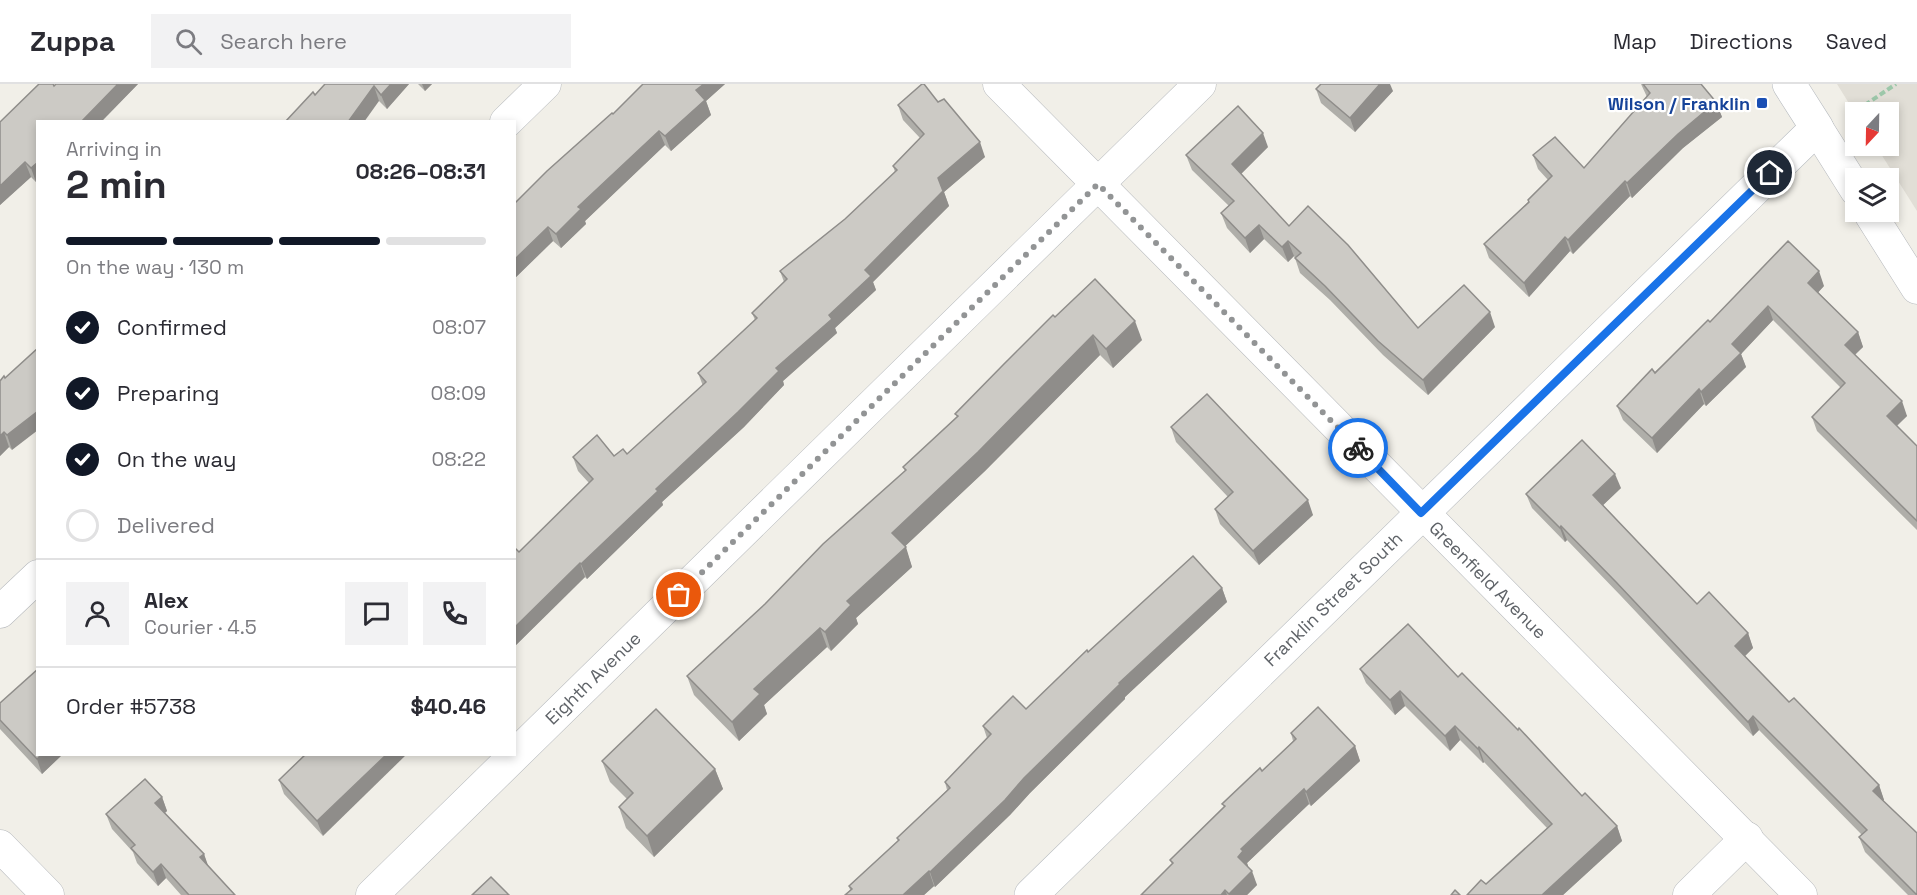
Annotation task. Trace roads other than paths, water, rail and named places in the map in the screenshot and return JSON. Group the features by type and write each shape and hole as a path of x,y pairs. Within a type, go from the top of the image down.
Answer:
{"street":[{"path":"508,120 545,84"},
{"name":"Greenfield Avenue","path":"999,84 1801,895"},
{"name":"Eighth Avenue","path":"516,754 1200,84"},
{"path":"1789,84 1845,173"},
{"name":"Franklin Street South","path":"1031,895 1817,128"},
{"path":"1875,222 1917,288"},
{"path":"0,612 36,578"},
{"name":"Eighth Avenue","path":"372,895 514,756"},
{"path":"1689,895 1747,838"},
{"path":"0,846 48,895"}],"place":[{"name":"Wilson / Franklin","path":"1762,103"}]}
